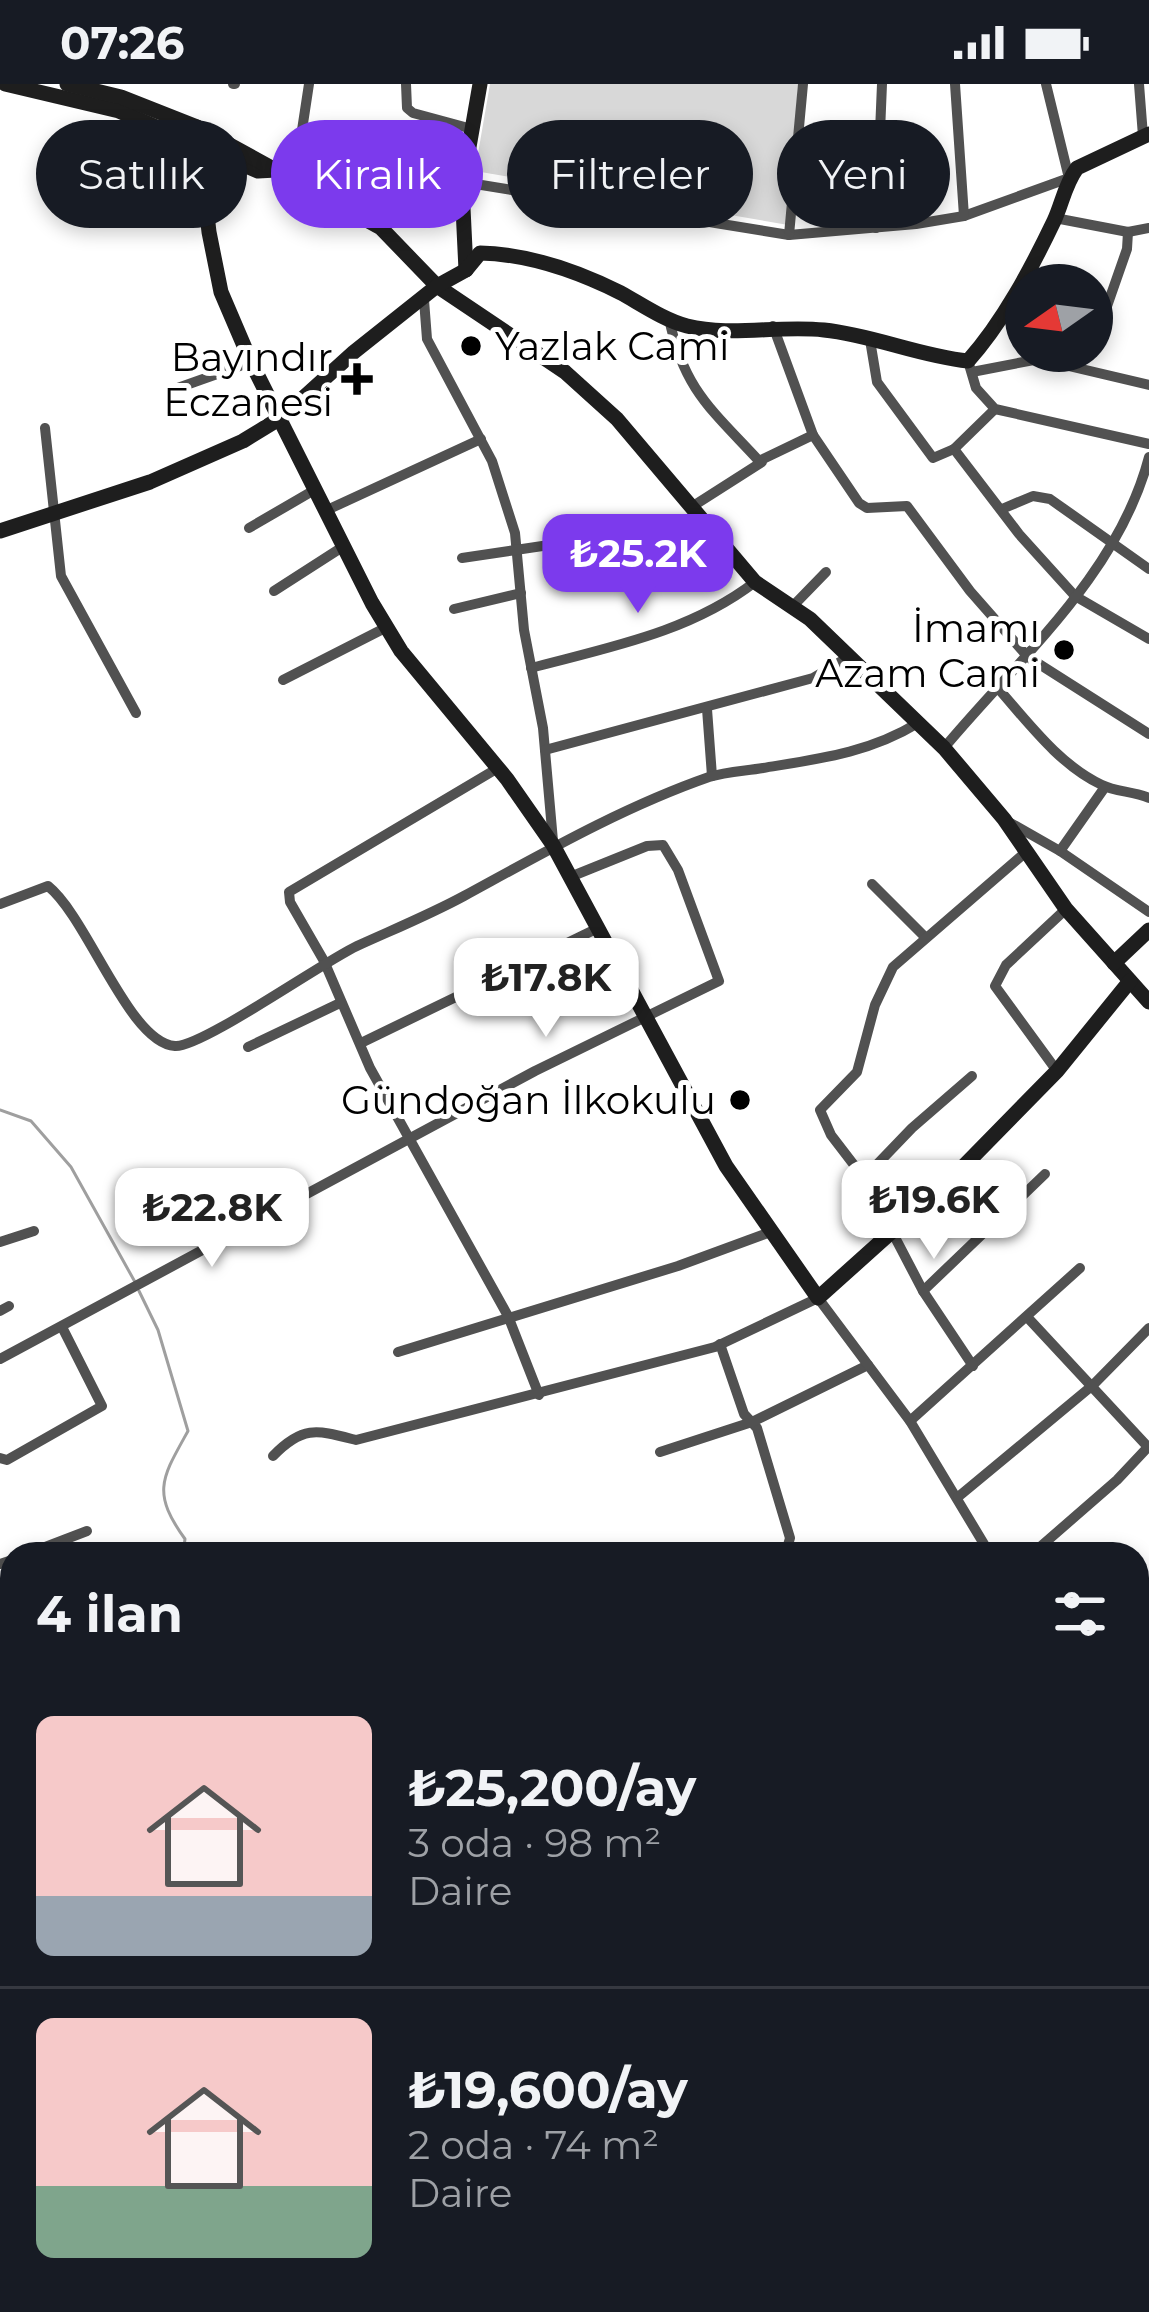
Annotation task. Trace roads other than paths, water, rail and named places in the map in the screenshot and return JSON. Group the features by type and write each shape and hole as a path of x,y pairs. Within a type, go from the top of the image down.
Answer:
{"street":[{"path":"5,84 120,97"},
{"path":"67,84 120,97 167,120"},
{"path":"304,120 309,84"},
{"path":"406,84 407,108 439,120"},
{"path":"474,120 480,84"},
{"path":"789,235 803,84"},
{"path":"881,120 882,84"},
{"path":"955,84 964,216"},
{"path":"1046,84 1069,178"},
{"path":"1139,84 1146,135 1077,168 1069,178 1055,218 970,367 976,388 995,409 1149,444"},
{"path":"950,218 1069,178"},
{"path":"483,185 789,235 877,228"},
{"path":"1055,218 1128,232 1149,228"},
{"path":"209,228 221,292 251,362 401,651 499,768 553,844 726,1166 910,1420 983,1542"},
{"path":"381,228 437,286 565,371 617,419 755,581 793,606 850,656 944,748 1004,819 1066,909 1149,1002"},
{"path":"465,228 466,270"},
{"path":"1113,289 1128,232"},
{"path":"0,531 150,482 243,441 282,417 354,352 437,286 466,270 480,253 509,254 570,270 683,325 723,331 773,326 828,330 970,367 1005,363"},
{"path":"424,300 428,339 492,461 515,532 553,844"},
{"path":"669,318 677,356 692,387 762,462 690,508"},
{"path":"773,326 813,435 859,503 866,508 900,503 914,511 970,591 1028,657 1149,734"},
{"path":"870,340 877,382 927,454 940,457 954,449 995,409"},
{"path":"172,391 251,362"},
{"path":"1100,372 1149,385"},
{"path":"45,428 61,576 136,713"},
{"path":"759,460 813,435"},
{"path":"327,510 481,440"},
{"path":"954,449 1019,534 1075,596 1149,638"},
{"path":"944,748 996,686 1028,657 1111,545 1142,485 1149,457"},
{"path":"249,528 316,489"},
{"path":"1003,509 1034,496 1050,499 1149,569"},
{"path":"462,558 575,541"},
{"path":"274,591 344,546"},
{"path":"793,606 826,572"},
{"path":"531,668 662,633 727,604 755,581"},
{"path":"454,609 521,593"},
{"path":"283,680 387,627"},
{"path":"545,750 813,678 850,656"},
{"path":"996,686 1051,747 1105,788 1149,797"},
{"path":"707,709 712,776"},
{"path":"0,904 49,886 81,922 134,1017 154,1038 176,1047 208,1036 324,961 460,898 553,844 712,776 851,753 888,741 918,723"},
{"path":"499,768 289,892 370,1068 508,1316 539,1395"},
{"path":"1060,851 1105,788"},
{"path":"1004,819 1149,912"},
{"path":"0,1359 408,1138 719,981 678,870 663,845 647,846 570,878"},
{"path":"973,1366 923,1291 864,1178 831,1135 820,1110 857,1072 893,967 1026,852"},
{"path":"872,884 924,936"},
{"path":"1058,1071 995,986 1006,964 1066,909"},
{"path":"361,1042 596,929"},
{"path":"1114,963 1149,930"},
{"path":"273,1456 290,1439 308,1431 356,1439 539,1395 720,1344 818,1298 956,1174 1058,1071 1130,981"},
{"path":"248,1047 340,1003"},
{"path":"864,1178 972,1076"},
{"path":"923,1291 1046,1174"},
{"path":"0,1242 34,1231"},
{"path":"398,1352 773,1232"},
{"path":"910,1420 1081,1268"},
{"path":"1028,1318 1148,1447 1046,1542"},
{"path":"0,1458 7,1460 102,1406 62,1327"},
{"path":"958,1497 1093,1385 1149,1328"},
{"path":"720,1344 744,1414 752,1422 789,1542"},
{"path":"660,1452 752,1422 868,1365"},
{"path":"59,1542 87,1531"}],"waterway":[{"path":"0,1110 31,1121 71,1167 135,1282"},
{"path":"139,1291 158,1330 188,1431 164,1485 167,1509 185,1542"}],"place":[{"name":"Yazlak Cami","path":"471,346"},
{"name":"Bayındır Eczanesi","path":"357,379"},
{"name":"İmamı Azam Cami","path":"1064,650"},
{"name":"Gündoğan İlkokulu","path":"740,1100"}]}
